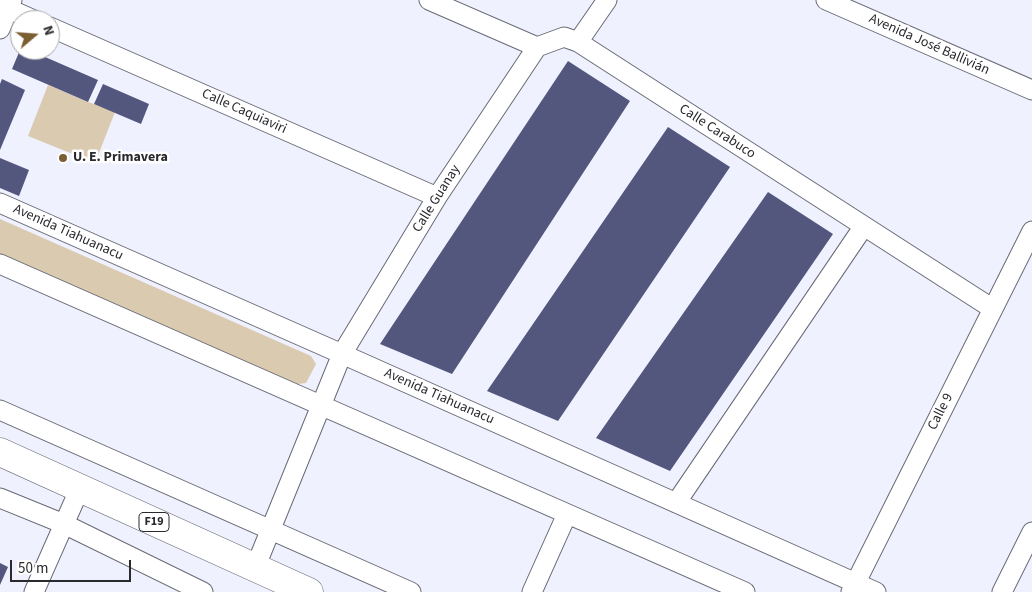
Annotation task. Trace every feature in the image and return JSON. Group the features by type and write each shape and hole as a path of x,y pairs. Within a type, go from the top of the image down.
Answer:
{"highway":[{"name":"F19","path":"0,452 309,592"}],"street":[{"path":"429,0 537,47"},
{"path":"578,42 607,0"},
{"name":"Avenida José Ballivián","path":"826,0 1032,90"},
{"path":"0,29 6,4"},
{"name":"Calle Caquiaviri","path":"60,31 437,197"},
{"name":"Calle Carabuco","path":"537,47 564,37 578,42 993,309"},
{"name":"Calle Guanay","path":"255,568 342,354 437,197 537,47"},
{"name":"Avenida Tiahuanacu","path":"0,203 676,503 853,588 876,592"},
{"path":"676,503 864,226"},
{"name":"Calle 9","path":"853,588 1032,231"},
{"path":"0,264 745,592"},
{"path":"0,410 411,592"},
{"path":"34,592 80,488"},
{"path":"0,498 64,524 203,592"},
{"path":"532,592 567,514"},
{"path":"1002,592 1032,532"}],"shaded area":[{"path":"48,85 115,112 95,163 28,136"},
{"path":"0,219 311,356 316,364 306,383 298,384 0,255"}],"building":[{"path":"16,60 52,60 98,80 88,102 12,69"},
{"path":"568,61 630,101 452,374 380,344"},
{"path":"2,79 25,90 0,150 0,84"},
{"path":"103,84 149,104 141,124 94,104"},
{"path":"668,127 730,167 558,421 487,391"},
{"path":"0,158 29,170 19,196 0,188"},
{"path":"768,192 833,234 670,471 596,438"},
{"path":"0,563 8,567 0,585"}],"place":[{"name":"U. E. Primavera","path":"63,158"}]}
